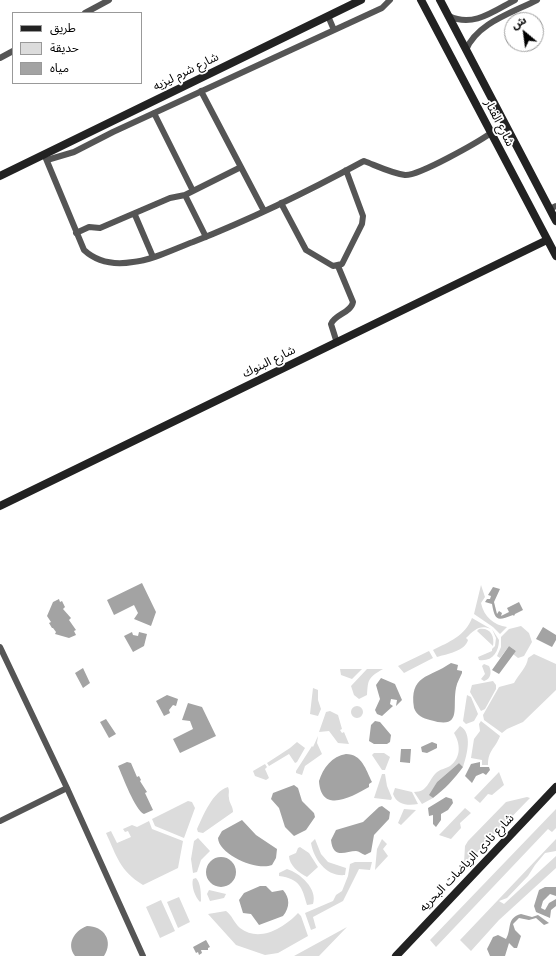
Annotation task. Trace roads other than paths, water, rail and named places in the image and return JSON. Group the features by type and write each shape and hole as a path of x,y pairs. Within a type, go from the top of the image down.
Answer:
{"main road":[{"name":"شارع شرم ليزيه","path":"0,176 46,157 82,136 361,0"},
{"name":"شارع الفنار","path":"421,0 556,256"},
{"name":"شارع الفنار","path":"440,0 553,208 556,221"},
{"name":"شارع البنوك","path":"0,506 547,240"},
{"name":"شارع نادى الرياضات البحريه","path":"396,956 556,787"}],"street":[{"path":"86,12 109,0"},
{"path":"390,0 382,8 112,132 74,152 46,157 84,250 97,259 118,263 133,262 153,257 206,237 264,211 364,161 392,172 410,175 458,152 491,133"},
{"path":"448,16 458,20 474,20 515,0"},
{"path":"466,50 472,37 481,29 536,0"},
{"path":"328,16 334,30"},
{"path":"278,40 284,53"},
{"path":"0,58 12,52"},
{"path":"181,88 186,98"},
{"path":"201,91 264,211"},
{"path":"156,100 161,110"},
{"path":"154,113 193,191"},
{"path":"109,123 112,132"},
{"path":"82,136 86,146"},
{"path":"76,233 89,227 100,228 134,215 170,198 185,195 240,167"},
{"path":"281,203 306,250 334,266 342,264 362,224 364,216 346,170"},
{"path":"185,195 206,237"},
{"path":"134,215 153,257"},
{"path":"337,343 331,324 333,320 351,307 353,302 338,266"},
{"path":"0,647 67,788 143,956"},
{"path":"0,820 67,788"}],"water":[{"path":"142,583 156,612 151,626 134,619 138,613 134,605 114,615 107,600"},
{"path":"493,587 500,589 494,602 497,614 499,611 502,613 501,616 509,612 507,608 519,602 523,610 514,616 500,619 496,617 492,604 485,602 487,599 490,599 491,596 488,595"},
{"path":"59,599 60,602 62,601 65,607 63,609 71,618 69,620 76,630 74,631 76,635 69,638 55,634 56,632 49,623 51,622 47,616 53,602"},
{"path":"543,627 556,635 556,640 552,647 536,639"},
{"path":"132,632 133,635 138,636 139,632 147,634 144,646 133,652 124,636"},
{"path":"509,646 516,651 499,674 492,670"},
{"path":"451,663 458,665 457,670 462,671 456,688 455,710 452,720 440,722 430,720 419,715 414,708 413,697 418,683 428,675"},
{"path":"83,668 90,683 83,688 75,673"},
{"path":"381,678 395,684 402,700 396,706 397,700 391,699 390,704 393,706 382,716 377,714 375,710 380,699 376,685"},
{"path":"167,695 178,699 176,706 173,705 169,710 170,713 164,716 156,701"},
{"path":"188,703 202,707 216,736 180,753 173,739 193,729 190,721 182,720"},
{"path":"106,719 116,734 109,738 100,722"},
{"path":"375,721 380,722 391,735 390,742 387,744 374,744 369,741 371,725"},
{"path":"432,742 437,744 437,748 427,753 422,752 421,747"},
{"path":"401,749 411,749 410,763 400,762"},
{"path":"346,754 360,760 372,782 369,784 369,787 347,798 331,800 325,798 321,791 319,781 323,772 332,760"},
{"path":"127,762 131,763 137,777 139,776 140,781 147,792 145,793 153,810 144,814 133,800 118,766"},
{"path":"480,762 480,767 489,767 490,770 486,775 483,773 476,776 472,783 465,776 471,764"},
{"path":"459,763 463,767 449,784 433,798 429,795 437,782"},
{"path":"294,785 298,788 302,801 314,813 315,817 306,830 294,836 285,827 279,808 271,799 273,793"},
{"path":"446,797 452,799 453,803 448,810 441,814 441,820 436,827 433,824 433,815 429,816 428,808"},
{"path":"382,806 390,812 389,819 374,835 371,852 365,855 357,851 340,853 334,850 331,840 336,830 363,822"},
{"path":"242,820 256,835 277,849 276,858 272,865 257,866 249,864 232,856 220,844 218,838 222,831"},
{"path":"221,857 232,861 236,872 232,883 221,887 210,883 206,872 210,861"},
{"path":"260,886 266,886 272,892 283,890 288,899 288,906 283,916 259,925 251,914 243,913 239,900 244,893"},
{"path":"545,887 556,887 556,896 550,894 543,901 541,908 545,910 549,903 556,899 556,906 551,910 550,918 536,912 534,906 539,890"},
{"path":"521,914 532,917 538,915 549,923 544,925 536,918 529,920 519,918 513,924 515,930 521,936 517,948 514,948 509,943 505,956 490,956 487,949 493,937 498,935 506,939 511,921 513,918"},
{"path":"87,926 98,929 106,935 108,945 104,956 75,956 72,951 71,943 73,938 78,931"},
{"path":"206,940 210,947 208,950 201,950 202,953 199,955 193,947"}]}
